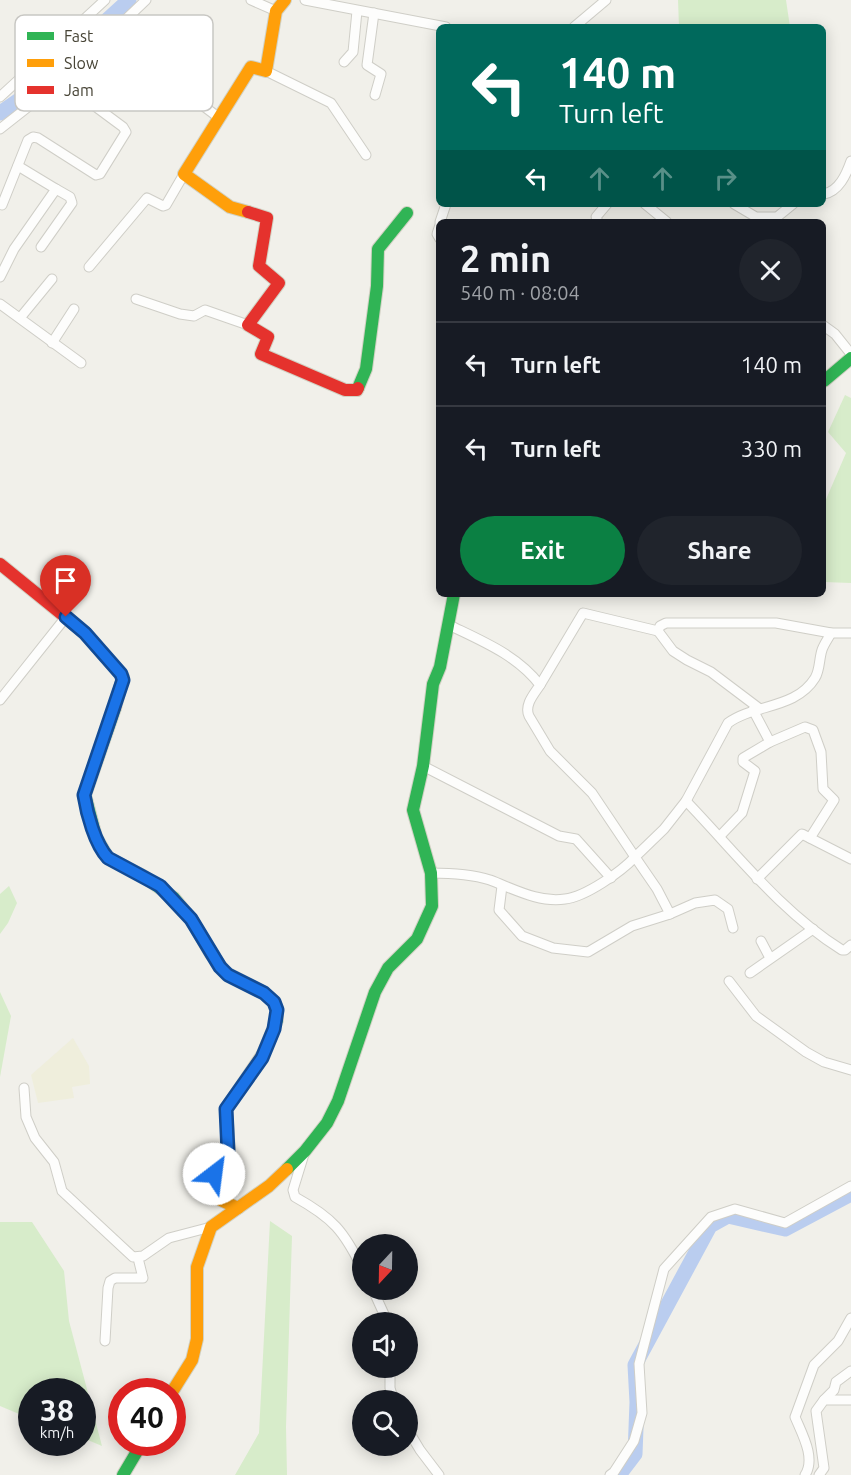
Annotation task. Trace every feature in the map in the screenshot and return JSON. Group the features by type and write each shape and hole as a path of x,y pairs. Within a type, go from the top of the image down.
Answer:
{"street":[{"path":"89,15 105,0"},
{"path":"130,15 146,0"},
{"path":"251,0 276,11"},
{"path":"266,70 276,11 285,0"},
{"path":"306,0 436,25"},
{"path":"578,24 606,0"},
{"path":"344,62 353,52 357,11"},
{"path":"374,14 368,65 381,74 375,95"},
{"path":"89,267 147,198 163,206 166,205 218,117 251,67 266,70 331,103 366,155"},
{"path":"0,97 15,83"},
{"path":"0,129 23,111"},
{"path":"2,205 28,140 33,137 96,175 100,174 126,132 123,127 101,111"},
{"path":"210,111 218,117"},
{"path":"826,194 831,193 846,177 851,161"},
{"path":"18,166 70,197 72,203 41,247"},
{"path":"184,174 230,207 267,218 259,266 279,283 248,325"},
{"path":"0,277 14,249 56,189"},
{"path":"597,219 604,207"},
{"path":"649,207 663,219"},
{"path":"739,207 756,217 777,217 789,207"},
{"path":"136,299 187,315 194,316 205,310 248,325 268,338 261,354 345,390 357,390 366,369 377,286 378,249 407,213"},
{"path":"20,318 52,279"},
{"path":"0,304 81,363"},
{"path":"52,343 74,309"},
{"path":"826,327 835,334 851,356 826,379"},
{"path":"0,564 85,633 121,674 123,680 84,795 87,813 102,851 108,858 147,877 167,891 191,919 220,967 228,975 264,993 274,1002 277,1010 274,1029 262,1058 226,1109 228,1152 226,1161 206,1185 214,1198 238,1208"},
{"path":"24,1088 26,1117 35,1138 54,1162 62,1191 133,1257 138,1258 170,1238 211,1227 269,1186 305,1151 327,1123 338,1101 375,992 388,968 417,939 432,906 431,873 413,810 423,766 433,684 440,667 454,597"},
{"path":"670,914 657,889 592,794 550,750 528,716 526,711 528,704 583,613 658,631 673,651 711,672 757,710 770,742"},
{"path":"0,700 66,617"},
{"path":"658,631 660,626 666,622 776,623 831,633 851,633"},
{"path":"449,625 502,651 530,671 540,685"},
{"path":"431,873 455,873 490,880 502,886 551,900 567,899 611,878 621,872 664,828 686,801 728,723 739,715 789,700 816,677 822,650 831,633"},
{"path":"720,836 742,813 755,771 743,762 743,758 770,742 805,727 813,730 818,741 823,789 834,800 810,838"},
{"path":"423,766 559,836 576,840 611,878"},
{"path":"686,801 758,879 813,929 842,950 851,945"},
{"path":"758,879 802,834 851,859"},
{"path":"502,886 499,910 522,936 553,948 588,952 632,927 695,903 715,900 728,909 733,928"},
{"path":"750,973 813,929"},
{"path":"761,941 770,958"},
{"path":"729,981 756,1016 806,1052 824,1062 851,1070"},
{"path":"305,1151 292,1190 295,1197 336,1225 352,1249"},
{"path":"610,1475 615,1472 634,1441 642,1413 639,1364 664,1269 711,1217 735,1209 785,1224 851,1186"},
{"path":"181,1378 192,1360 197,1339 197,1267 211,1227"},
{"path":"105,1341 108,1288 111,1281 116,1278 142,1278 138,1258"},
{"path":"805,1475 808,1471 807,1446 795,1417 814,1365 838,1341 851,1318"},
{"path":"819,1475 824,1468 816,1411 834,1390 836,1382 851,1371"},
{"path":"824,1400 851,1400"},
{"path":"418,1447 439,1475"},
{"path":"123,1475 134,1456"}],"shaded area":[{"path":"73,1038 89,1066 90,1084 72,1087 74,1098 38,1103 31,1075"}],"green space":[{"path":"678,0 786,0 790,24 679,24"},
{"path":"845,395 851,398 851,583 826,582 826,499 846,453 828,432"},
{"path":"9,886 17,903 0,934 0,894"},
{"path":"0,992 11,1016 0,1077"},
{"path":"270,1221 292,1236 286,1427 287,1475 235,1475 259,1433"},
{"path":"0,1222 32,1222 64,1271 69,1321 84,1378 18,1378 18,1414 0,1406"},
{"path":"96,1423 102,1446 96,1443"}],"waterway":[{"path":"112,15 129,0"},
{"path":"0,113 15,103"},
{"path":"619,1475 635,1454 637,1402 635,1365 710,1226 728,1216 785,1229 851,1194"}],"traffic: fast":[{"path":"358,388 366,369 377,286 378,249 407,213"},
{"path":"826,379 851,358"},
{"path":"287,1169 327,1123 338,1101 375,992 388,968 417,939 432,906 431,873 413,810 423,766 433,684 440,667 453,597"},
{"path":"115,708 85,795 96,837 108,858 143,876 174,898 191,919 211,954 226,973 263,992 274,1002 277,1009 277,1020 263,1054"},
{"path":"123,1475 134,1456"}],"traffic: slow":[{"path":"248,212 230,207 184,174 251,67 266,71 276,11 285,0"},
{"path":"238,1208 214,1197 206,1185 225,1162 229,1152 226,1109 263,1054"},
{"path":"181,1378 192,1360 197,1339 197,1267 211,1227 269,1186 287,1169"}],"traffic: jam":[{"path":"248,212 267,218 259,266 279,283 248,325 268,337 261,354 345,390 357,390 358,388"},
{"path":"0,564 85,633 123,677 115,708"}],"route":[{"path":"66,617 85,633 123,677 122,686 84,795 87,813 102,851 108,858 147,877 173,897 191,919 220,967 228,975 264,993 274,1002 277,1010 274,1029 262,1058 226,1109 228,1152 226,1161 214,1174"}]}
